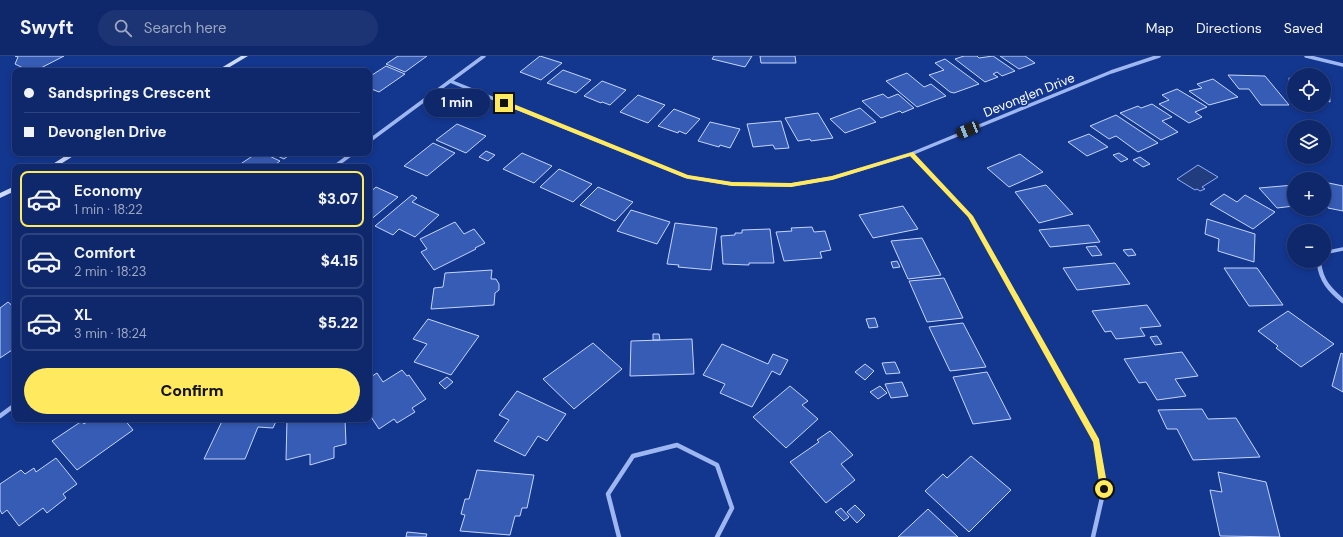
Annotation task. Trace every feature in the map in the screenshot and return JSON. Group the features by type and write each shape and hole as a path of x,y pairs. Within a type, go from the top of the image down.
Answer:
{"main road":[{"path":"224,68 245,56"},
{"path":"56,164 71,156"},
{"path":"0,196 12,190"}],"street":[{"path":"372,139 484,56"},
{"name":"Devonglen Drive","path":"450,81 687,177 732,184 791,185 826,180 911,154 1111,72 1159,56"},
{"path":"1306,56 1343,65"},
{"path":"911,154 970,216 1096,442 1104,489 1093,537"},
{"path":"338,164 349,156"},
{"path":"1331,251 1343,249"},
{"path":"1319,268 1319,273 1327,288 1343,301"},
{"path":"0,416 12,407"},
{"path":"619,537 608,494 633,456 677,445 718,465 732,508 717,537"}],"water":[{"path":"1198,165 1218,177 1202,187 1205,189 1200,191 1197,189 1195,190 1177,179"}],"building":[{"path":"15,56 64,56 41,68 23,68 15,64 18,57"},
{"path":"398,56 427,56 405,72 386,64"},
{"path":"540,56 562,63 541,80 520,72"},
{"path":"714,56 752,56 745,67 712,59"},
{"path":"760,56 795,56 796,63 761,63"},
{"path":"964,56 977,56 979,58 993,56 1015,71 1002,76 997,72 993,74 998,77 985,82 955,59"},
{"path":"1000,56 1025,56 1035,63 1019,69"},
{"path":"945,59 979,84 954,93 950,92 929,75 944,70 935,63"},
{"path":"386,66 405,74 379,92 372,89 372,75"},
{"path":"563,70 591,80 576,93 547,83"},
{"path":"907,73 924,87 931,84 946,96 917,107 886,81"},
{"path":"1228,75 1265,76 1287,103 1287,105 1261,105 1249,89 1239,89"},
{"path":"1213,79 1238,97 1209,105 1189,91 1202,88 1197,84"},
{"path":"602,81 626,90 610,105 584,96"},
{"path":"1177,89 1207,107 1195,112 1202,117 1189,123 1159,104 1169,100 1162,95"},
{"path":"883,94 888,98 898,94 914,108 902,113 900,111 881,118 862,101"},
{"path":"638,95 665,105 648,123 620,112"},
{"path":"1152,104 1172,117 1162,121 1178,132 1161,140 1120,113 1138,106 1141,108"},
{"path":"860,108 876,122 845,133 830,119"},
{"path":"674,109 700,119 686,134 679,131 678,133 658,126"},
{"path":"818,113 833,138 798,141 785,118"},
{"path":"1116,115 1158,143 1138,152 1116,136 1109,139 1090,126"},
{"path":"781,121 789,148 775,149 773,145 753,147 747,124"},
{"path":"710,122 740,129 730,148 720,145 719,147 698,141"},
{"path":"457,124 486,136 466,153 436,140"},
{"path":"1089,134 1108,147 1087,156 1068,142"},
{"path":"433,143 455,153 427,176 404,166"},
{"path":"486,151 495,155 488,161 479,157"},
{"path":"522,153 552,166 534,183 503,169"},
{"path":"1119,153 1128,159 1121,162 1113,155"},
{"path":"1020,154 1043,172 1009,187 987,168"},
{"path":"252,156 269,156 280,161 276,164 240,164"},
{"path":"278,156 288,156 284,159"},
{"path":"1140,157 1150,164 1143,167 1133,160"},
{"path":"559,169 592,184 573,202 540,187"},
{"path":"1331,183 1343,186 1343,211 1331,209"},
{"path":"1046,185 1073,214 1039,223 1015,192"},
{"path":"1287,186 1287,207 1277,208 1259,188"},
{"path":"376,187 398,197 372,219 372,190"},
{"path":"598,187 633,202 615,221 580,205"},
{"path":"1224,194 1237,202 1245,195 1275,212 1253,229 1210,204"},
{"path":"412,195 417,198 412,202 439,215 415,237 399,229 393,235 375,226"},
{"path":"903,206 918,229 873,238 859,215"},
{"path":"631,210 670,222 657,244 617,231"},
{"path":"1207,219 1255,234 1254,262 1218,251 1219,239 1205,234"},
{"path":"455,222 464,234 474,229 485,243 434,270 421,252 427,249 420,239"},
{"path":"675,223 717,228 711,270 678,267 679,265 667,264"},
{"path":"1089,225 1100,242 1050,247 1039,230"},
{"path":"812,227 814,232 825,231 831,250 820,252 822,258 784,261 776,232 792,231 791,228"},
{"path":"770,229 774,263 749,263 749,265 723,264 721,236 742,233 742,230"},
{"path":"922,238 941,275 908,279 891,241"},
{"path":"1096,246 1102,255 1092,256 1086,247"},
{"path":"1132,249 1136,255 1128,256 1123,250"},
{"path":"897,261 900,267 893,268 891,262"},
{"path":"1115,263 1130,284 1077,290 1063,268"},
{"path":"1224,268 1257,268 1283,305 1249,306"},
{"path":"492,270 491,279 496,279 499,284 499,290 495,293 494,305 431,309 434,288 443,287 445,273"},
{"path":"944,278 963,318 927,322 909,281"},
{"path":"8,302 12,305 12,350 0,358 0,308"},
{"path":"1147,305 1161,326 1140,328 1145,336 1116,339 1111,331 1105,332 1092,311"},
{"path":"1288,311 1334,344 1301,367 1276,348 1278,346 1258,331"},
{"path":"875,318 878,327 869,328 866,319"},
{"path":"428,319 479,336 451,375 414,362 427,344 413,339"},
{"path":"963,323 986,367 950,371 929,327"},
{"path":"653,334 659,334 660,340 653,340"},
{"path":"1157,336 1162,344 1155,345 1150,337"},
{"path":"692,339 694,374 630,376 631,341"},
{"path":"593,343 622,369 574,409 543,379"},
{"path":"722,344 768,364 773,354 788,360 780,375 772,371 752,407 720,393 725,384 703,375"},
{"path":"1182,352 1198,376 1175,379 1186,396 1157,400 1146,382 1139,383 1124,359"},
{"path":"1341,353 1343,354 1343,392 1332,386"},
{"path":"895,362 900,373 886,374 882,363"},
{"path":"865,364 874,371 865,380 855,372"},
{"path":"402,370 407,376 409,375 426,399 412,408 415,412 397,423 394,419 379,429 372,418 372,376 377,373 383,382"},
{"path":"987,372 1011,419 973,424 953,377"},
{"path":"447,377 453,382 445,389 439,383"},
{"path":"902,382 908,396 891,398 885,384"},
{"path":"790,386 808,401 802,405 818,419 786,448 753,417"},
{"path":"880,386 887,393 878,399 870,392"},
{"path":"517,391 566,414 547,441 538,436 525,456 494,441 509,420 499,415"},
{"path":"1202,409 1208,419 1236,418 1260,457 1193,460 1177,429 1167,429 1158,410"},
{"path":"80,422 84,424 87,422 126,422 133,430 77,470 52,441"},
{"path":"222,422 276,422 273,428 258,427 245,459 204,459"},
{"path":"287,422 345,422 346,444 334,447 334,458 310,465 310,454 286,460"},
{"path":"830,431 853,455 841,464 855,480 826,503 790,462 819,442 817,440"},
{"path":"971,456 1011,490 969,532 925,491 943,474 947,478"},
{"path":"56,458 77,484 63,494 66,498 47,513 43,508 19,526 7,510 2,514 0,510 0,484 21,470 25,474 34,468 36,472"},
{"path":"477,470 534,475 527,508 522,508 520,516 515,516 510,535 460,531 465,515 461,514 465,499 469,499"},
{"path":"1218,472 1266,482 1280,537 1220,536 1210,490 1222,492"},
{"path":"855,505 865,515 857,523 847,512"},
{"path":"841,508 849,517 844,521 835,512"},
{"path":"928,509 958,537 898,537"},
{"path":"407,532 427,534 426,537 406,537"}],"route":[{"path":"504,103 687,177 732,184 791,185 832,178 911,154 970,216 1096,442 1104,489"}]}
